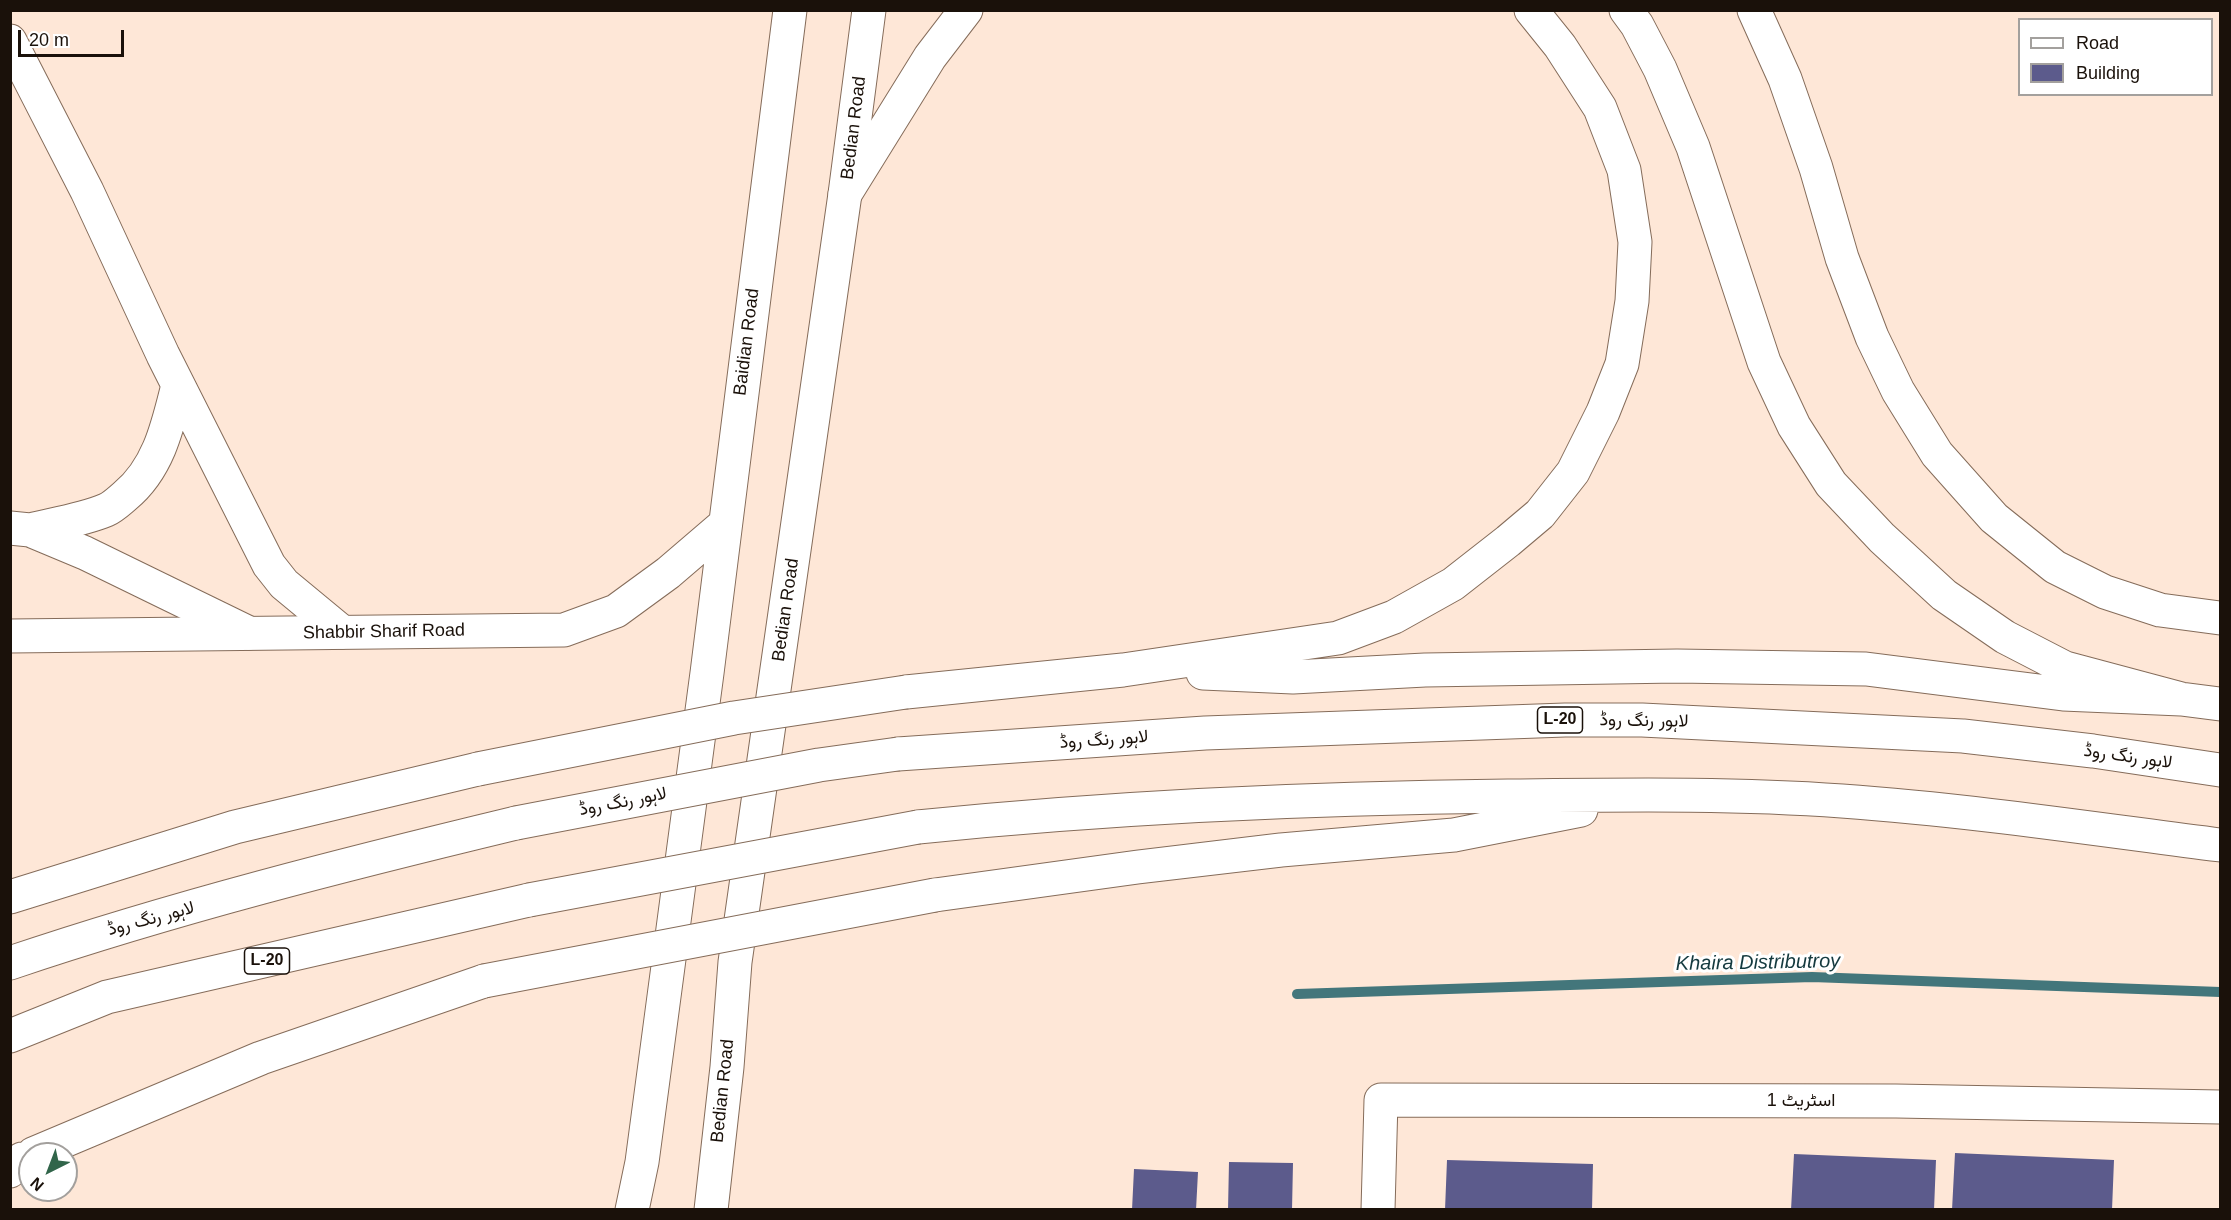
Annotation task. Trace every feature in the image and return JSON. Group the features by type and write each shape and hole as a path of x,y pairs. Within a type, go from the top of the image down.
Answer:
{"main road":[{"name":"Baidian Road","path":"632,1209 642,1162 707,673 790,10"},
{"name":"Bedian Road","path":"711,1209 727,1067 735,962 845,194 869,10"},
{"path":"845,194 930,57 966,10"},
{"path":"10,897 236,827 478,769 734,718 906,692 1123,670 1338,638 1394,617 1453,584 1540,514 1573,472 1603,412 1622,364 1632,301 1635,242 1624,170 1600,108 1560,46 1531,10"},
{"path":"1626,10 1637,25 1660,69 1693,147 1764,362 1794,426 1831,484 1882,538 1944,595 2005,637 2065,668 2181,699"},
{"path":"1754,10 1785,79 1816,168 1842,258 1872,337 1898,391 1937,454 1994,518 2055,567 2104,592 2160,610 2220,618"},
{"path":"10,42 87,191 178,385 269,565 284,584 342,632"},
{"path":"20,529 88,517 110,508 131,491 160,450 178,385"},
{"name":"Shabbir Sharif Road","path":"10,636 564,630 616,611 668,573 724,525"},
{"path":"20,529 85,553 249,633"},
{"path":"1123,670 1293,677 1425,670 1565,667 1866,669 2063,694 2181,699 2220,704"},
{"name":"لاہور رنگ روڈ","path":"10,963 94,935 384,855 516,823 819,765 898,754 1204,732 1609,720 1733,723 1963,736 2092,751 2220,770"},
{"path":"65,1142 261,1058 484,981 935,895 1281,850 1454,835 1659,794"},
{"name":"L-20","path":"10,1036 107,998 529,900 918,826 1011,817 1228,804 1441,797 1659,794 1855,802 1965,812 2220,845"},
{"name":"اسٹریٹ 1","path":"1378,1209 1381,1100 1896,1101 2220,1107"}],"building":[{"path":"1955,1153 2114,1160 2112,1210 1952,1210"},
{"path":"1794,1154 1936,1160 1934,1210 1791,1210"},
{"path":"1447,1160 1593,1164 1592,1210 1445,1210"},
{"path":"1229,1162 1293,1163 1292,1210 1228,1210"},
{"path":"1134,1169 1198,1172 1196,1210 1132,1210"}],"waterway":[{"name":"Khaira Distributroy","path":"1297,994 1812,977 2220,992"}]}
